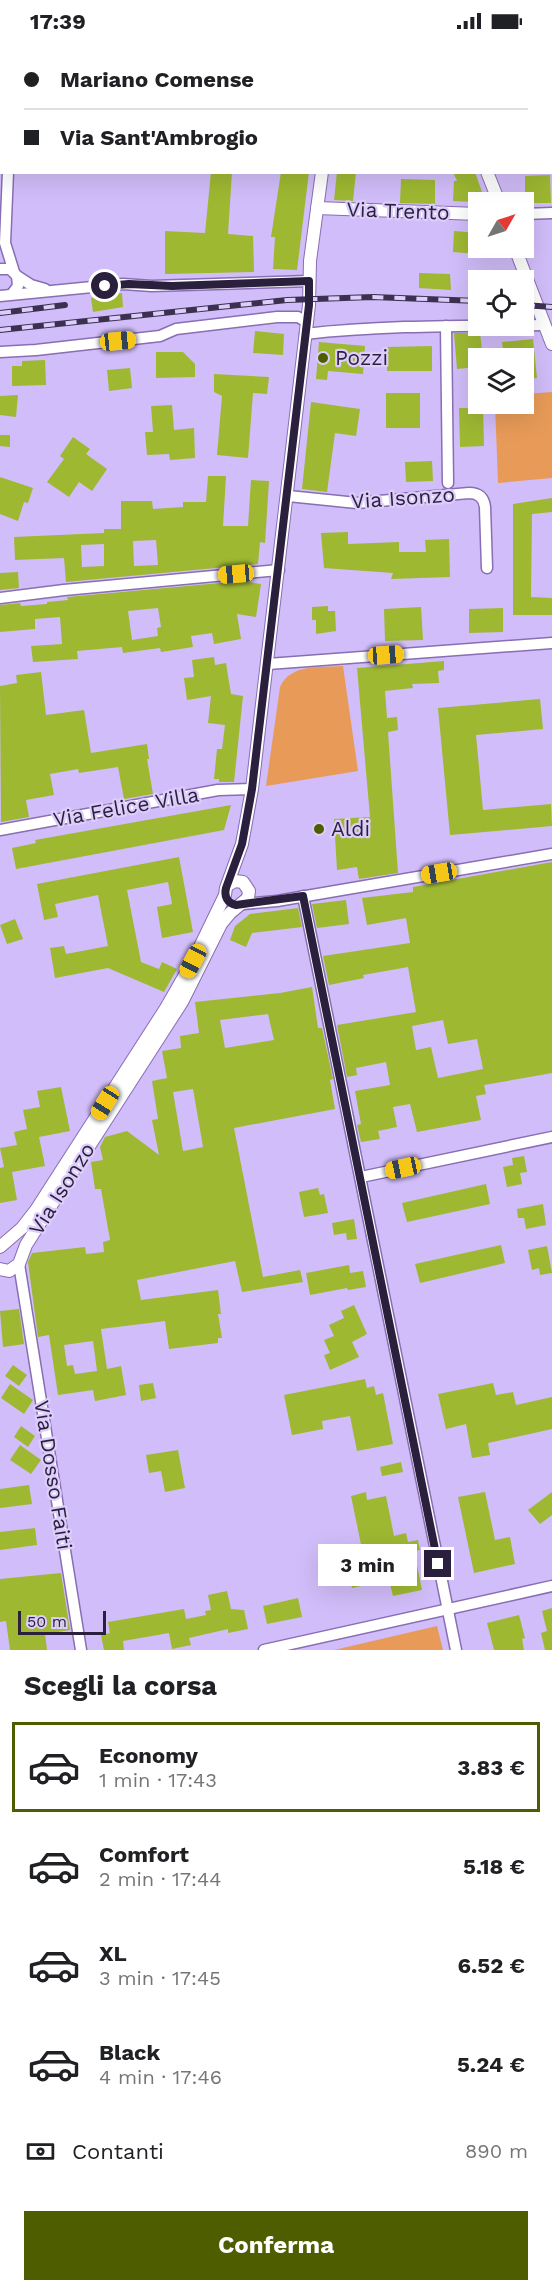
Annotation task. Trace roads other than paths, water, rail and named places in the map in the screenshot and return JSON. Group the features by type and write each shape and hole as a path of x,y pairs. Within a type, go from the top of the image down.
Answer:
{"street":[{"path":"3,296 18,286 5,243 8,174"},
{"name":"Via Isonzo","path":"4,1243 36,1210 159,1019 184,977 226,890 242,844 252,789 288,496 322,174"},
{"path":"488,174 495,192"},
{"name":"Via Trento","path":"317,208 468,214"},
{"path":"534,214 552,213"},
{"path":"0,256 5,243"},
{"path":"519,258 552,344"},
{"path":"0,269 5,268 31,285 51,290"},
{"path":"3,296 129,284 153,286 309,281"},
{"path":"0,352 160,336 176,329 277,317 298,317 306,328 345,330 545,325"},
{"path":"446,326 448,483"},
{"name":"Via Isonzo","path":"288,496 357,503 477,494 483,499 485,507 487,568"},
{"path":"0,598 279,570"},
{"path":"268,664 552,644"},
{"name":"Via Felice Villa","path":"0,830 218,790 252,789"},
{"name":"Via Isonzo","path":"242,844 245,885"},
{"path":"277,901 235,881 226,890 232,904 277,901 552,854"},
{"path":"241,904 248,898 245,885"},
{"path":"303,896 456,1650"},
{"name":"Via Isonzo","path":"9,1269 182,1002 221,924 241,904"},
{"path":"361,1177 552,1137"},
{"path":"4,1243 17,1250 9,1269"},
{"name":"Via Dosso Faiti","path":"9,1269 25,1299 81,1650"},
{"path":"264,1650 552,1586"}],"railway":[{"path":"0,330 287,300 373,297 468,301"},
{"path":"0,313 65,305"},
{"path":"534,306 552,307"}],"place":[{"name":"Pozzi","path":"323,358"},
{"name":"Aldi","path":"319,829"}]}
